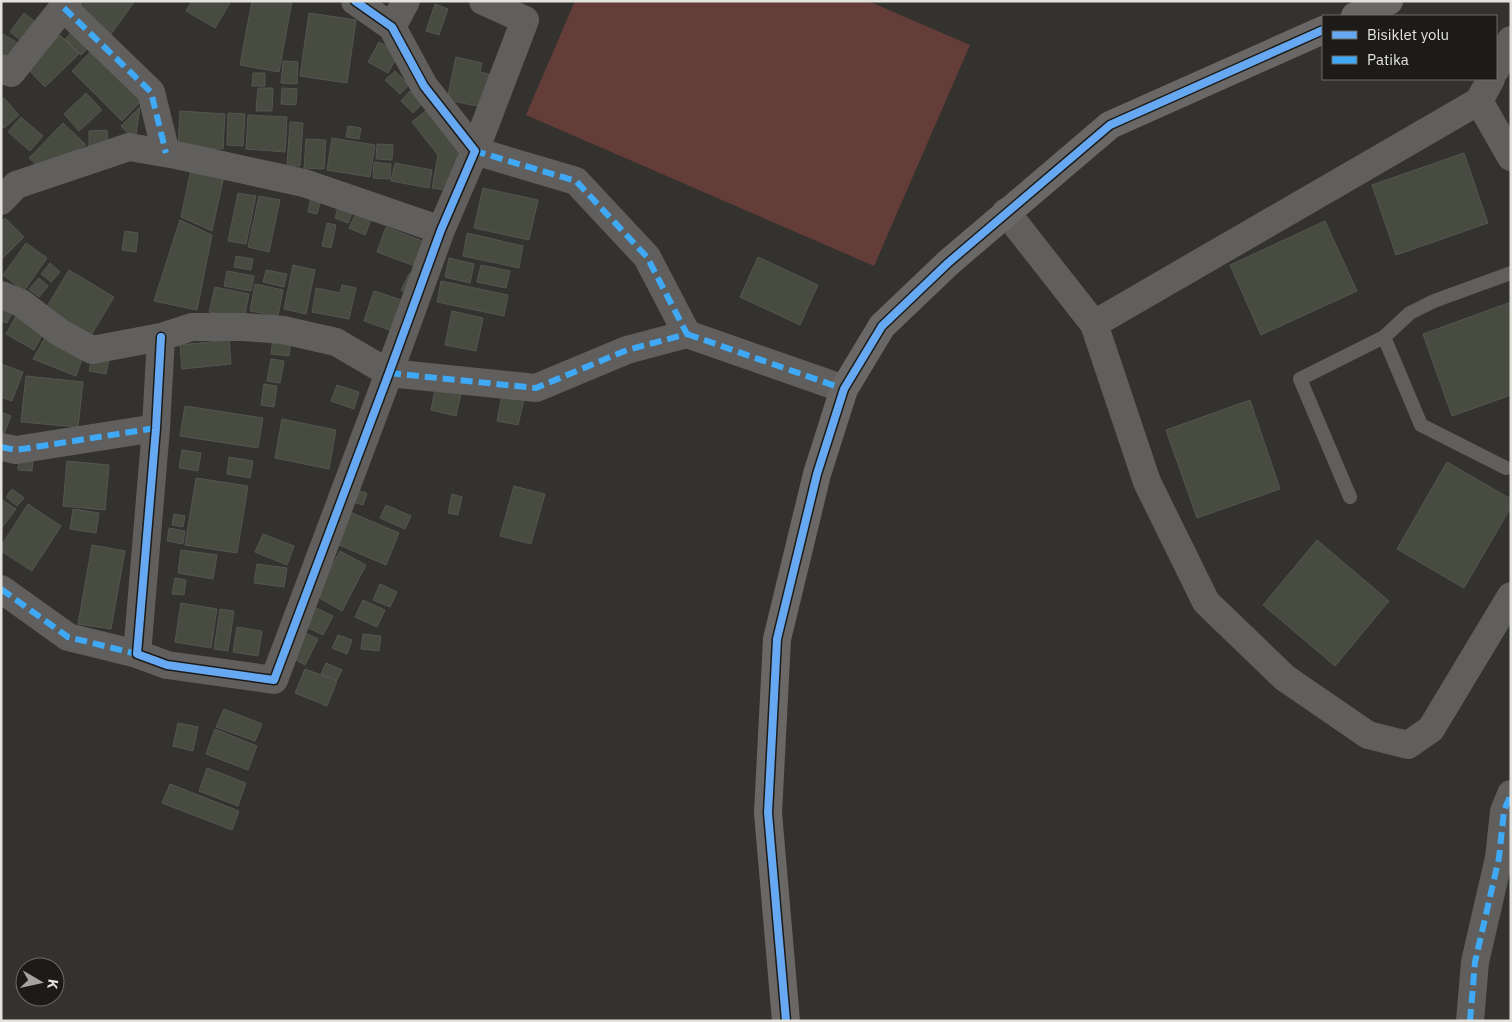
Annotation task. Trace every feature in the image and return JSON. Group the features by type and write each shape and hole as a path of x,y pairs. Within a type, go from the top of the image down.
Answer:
{"street":[{"path":"355,1 392,27 424,86 475,151 576,181 646,257 686,334"},
{"path":"392,27 406,1"},
{"path":"1,589 68,636 137,654 167,665 274,680 441,230 475,151 524,20 483,1"},
{"path":"1357,15 1389,1"},
{"path":"1,68 11,73 66,5 151,92 166,153"},
{"path":"786,1021 768,813 777,639 816,474 844,389 882,326 948,262 1110,125 1322,30"},
{"path":"1497,67 1511,40"},
{"path":"1094,324 1485,90 1511,158"},
{"path":"1,202 16,185 129,147 166,153 304,183 441,230"},
{"path":"1006,212 1094,324 1147,482 1206,602 1285,678 1368,735 1408,745 1430,729 1511,596"},
{"path":"1,294 21,304 59,332 92,350 162,337 192,328 242,327 283,330 336,342 389,373 536,388 627,350 686,334 844,389"},
{"path":"137,654 162,337"},
{"path":"1,447 16,450 156,428"},
{"path":"1470,1021 1475,962 1505,858 1504,811 1511,794"}],"lane":[{"path":"1350,497 1300,379 1384,337 1410,313 1434,301 1511,273"},
{"path":"1384,337 1421,425 1506,468"}],"shaded area":[{"path":"575,1 868,1 970,45 874,266 526,115"}],"building":[{"path":"81,1 135,1 111,34 76,8"},
{"path":"192,1 231,1 215,28 186,11"},
{"path":"252,1 292,1 279,72 240,65"},
{"path":"435,4 448,9 439,35 426,31"},
{"path":"24,13 38,24 24,43 10,32"},
{"path":"309,13 356,20 347,83 300,76"},
{"path":"76,27 92,44 81,55 65,39"},
{"path":"1,33 23,46 12,65 1,59"},
{"path":"60,35 79,54 45,87 27,68"},
{"path":"379,42 399,53 388,73 368,62"},
{"path":"94,48 144,98 122,121 72,71"},
{"path":"456,57 482,63 480,72 489,74 482,107 447,100"},
{"path":"283,61 298,62 297,84 281,83"},
{"path":"395,71 409,85 400,94 385,80"},
{"path":"253,73 265,73 265,86 252,86"},
{"path":"258,88 273,88 272,111 256,111"},
{"path":"282,88 297,89 296,105 281,104"},
{"path":"410,91 423,103 413,113 401,101"},
{"path":"86,93 102,110 79,131 64,114"},
{"path":"4,98 19,115 4,128 1,125 1,100"},
{"path":"140,107 135,141 121,126"},
{"path":"428,109 458,148 452,191 432,188 438,155 412,122"},
{"path":"180,111 225,114 223,149 178,146"},
{"path":"228,113 245,114 243,146 227,145"},
{"path":"248,115 287,117 285,152 246,149"},
{"path":"21,117 43,136 30,151 8,132"},
{"path":"290,122 303,123 300,166 287,165"},
{"path":"63,123 86,145 39,167 29,158"},
{"path":"348,126 361,128 359,139 346,137"},
{"path":"107,130 108,145 89,146 89,131"},
{"path":"332,138 375,145 370,177 327,170"},
{"path":"306,139 326,140 324,169 304,168"},
{"path":"377,144 393,145 392,160 376,159"},
{"path":"1464,153 1488,223 1396,255 1372,185"},
{"path":"374,162 391,164 390,179 373,178"},
{"path":"395,163 432,170 429,188 391,181"},
{"path":"191,169 224,176 212,231 181,217"},
{"path":"483,188 538,200 529,240 474,228"},
{"path":"238,193 256,196 246,244 228,241"},
{"path":"259,196 280,200 269,252 248,247"},
{"path":"311,197 321,199 317,214 308,212"},
{"path":"338,207 352,212 348,223 335,218"},
{"path":"356,213 371,220 365,235 349,228"},
{"path":"5,218 24,237 1,260 1,222"},
{"path":"180,220 212,235 197,310 154,301"},
{"path":"1325,221 1357,291 1261,335 1230,265"},
{"path":"327,223 336,225 331,248 322,246"},
{"path":"386,227 428,243 420,268 377,252"},
{"path":"125,231 138,233 136,252 122,250"},
{"path":"467,233 523,246 519,268 463,256"},
{"path":"26,243 47,258 24,291 3,275"},
{"path":"236,256 253,259 251,270 234,267"},
{"path":"758,257 818,285 800,325 740,297"},
{"path":"449,258 474,264 470,283 445,277"},
{"path":"50,263 60,272 51,282 41,274"},
{"path":"293,265 315,270 306,314 284,309"},
{"path":"481,265 510,271 506,288 477,282"},
{"path":"69,270 114,297 87,342 42,315"},
{"path":"266,270 287,274 284,287 263,282"},
{"path":"227,271 254,276 251,291 224,286"},
{"path":"409,274 419,278 411,295 401,290"},
{"path":"39,278 48,286 39,297 29,289"},
{"path":"441,281 508,295 504,316 437,302"},
{"path":"255,284 283,290 278,316 250,311"},
{"path":"342,285 356,288 349,319 312,312 316,288 340,293"},
{"path":"215,287 249,294 244,319 209,312"},
{"path":"374,291 408,302 398,333 364,321"},
{"path":"1511,302 1511,395 1452,416 1423,334"},
{"path":"1,307 12,313 7,323 1,321"},
{"path":"452,311 483,318 476,351 445,345"},
{"path":"16,316 44,332 34,350 6,334"},
{"path":"47,334 84,354 76,376 33,359"},
{"path":"273,339 291,342 289,356 271,354"},
{"path":"229,340 231,364 182,369 180,345"},
{"path":"92,357 109,360 106,374 89,371"},
{"path":"271,359 284,361 280,383 267,381"},
{"path":"1,364 23,372 12,401 1,397"},
{"path":"26,376 83,382 78,427 21,422"},
{"path":"264,384 277,386 274,407 261,405"},
{"path":"436,384 462,389 456,416 431,410"},
{"path":"337,385 359,392 354,409 331,401"},
{"path":"503,390 525,395 518,425 497,421"},
{"path":"1250,400 1280,489 1197,518 1166,430"},
{"path":"185,406 263,418 258,448 180,436"},
{"path":"1,412 11,416 3,436 1,435"},
{"path":"282,419 336,430 329,469 275,458"},
{"path":"182,450 201,453 198,471 179,468"},
{"path":"19,457 33,459 32,471 18,470"},
{"path":"229,457 253,461 250,478 227,474"},
{"path":"67,461 109,465 105,510 63,506"},
{"path":"1447,462 1511,499 1511,507 1464,588 1397,549"},
{"path":"196,478 248,486 237,553 185,545"},
{"path":"514,486 545,494 531,544 500,536"},
{"path":"12,489 24,498 17,506 6,497"},
{"path":"352,489 367,493 363,505 348,501"},
{"path":"452,494 462,497 458,515 448,513"},
{"path":"1,499 16,509 1,529"},
{"path":"28,504 61,526 32,571 1,551 1,546"},
{"path":"386,505 411,516 405,529 380,518"},
{"path":"73,509 99,513 96,533 70,529"},
{"path":"343,509 399,533 386,565 330,541"},
{"path":"174,514 185,516 183,527 172,525"},
{"path":"169,528 185,531 183,544 167,541"},
{"path":"263,534 294,546 287,565 255,552"},
{"path":"1317,540 1389,601 1335,666 1263,605"},
{"path":"92,545 125,551 111,629 78,624"},
{"path":"181,550 217,555 213,579 178,573"},
{"path":"340,551 366,565 342,611 316,596"},
{"path":"257,564 287,568 284,587 254,583"},
{"path":"175,578 186,580 184,595 172,594"},
{"path":"380,584 397,592 390,607 373,600"},
{"path":"363,600 385,610 377,627 355,617"},
{"path":"181,603 217,609 211,648 175,642"},
{"path":"308,604 333,616 323,635 298,623"},
{"path":"220,609 234,611 228,651 214,649"},
{"path":"237,627 262,631 258,656 233,652"},
{"path":"297,629 318,639 305,665 292,658"},
{"path":"363,634 381,636 379,651 361,649"},
{"path":"338,635 352,640 347,654 332,648"},
{"path":"326,663 342,670 337,680 321,674"},
{"path":"305,669 337,681 327,706 295,693"},
{"path":"224,709 262,724 255,741 216,727"},
{"path":"178,723 198,727 193,751 173,746"},
{"path":"215,729 257,746 248,770 206,754"},
{"path":"207,768 246,783 238,806 199,791"},
{"path":"170,784 239,811 232,830 162,803"}],"marked path":[{"path":"64,8 151,92 166,153"},
{"path":"389,373 536,388 627,350 687,334 647,257 576,181 475,151"},
{"path":"687,334 844,389"},
{"path":"1,447 16,450 156,428"},
{"path":"1,589 68,637 137,654"},
{"path":"1470,1021 1475,962 1499,858 1504,811 1511,794"}],"cycle path":[{"path":"161,337 156,428 137,654 167,665 274,680 441,230 475,151 424,86 392,27 355,1"},
{"path":"786,1021 768,813 777,639 817,474 844,389 882,326 948,263 1110,125 1322,30"}]}
